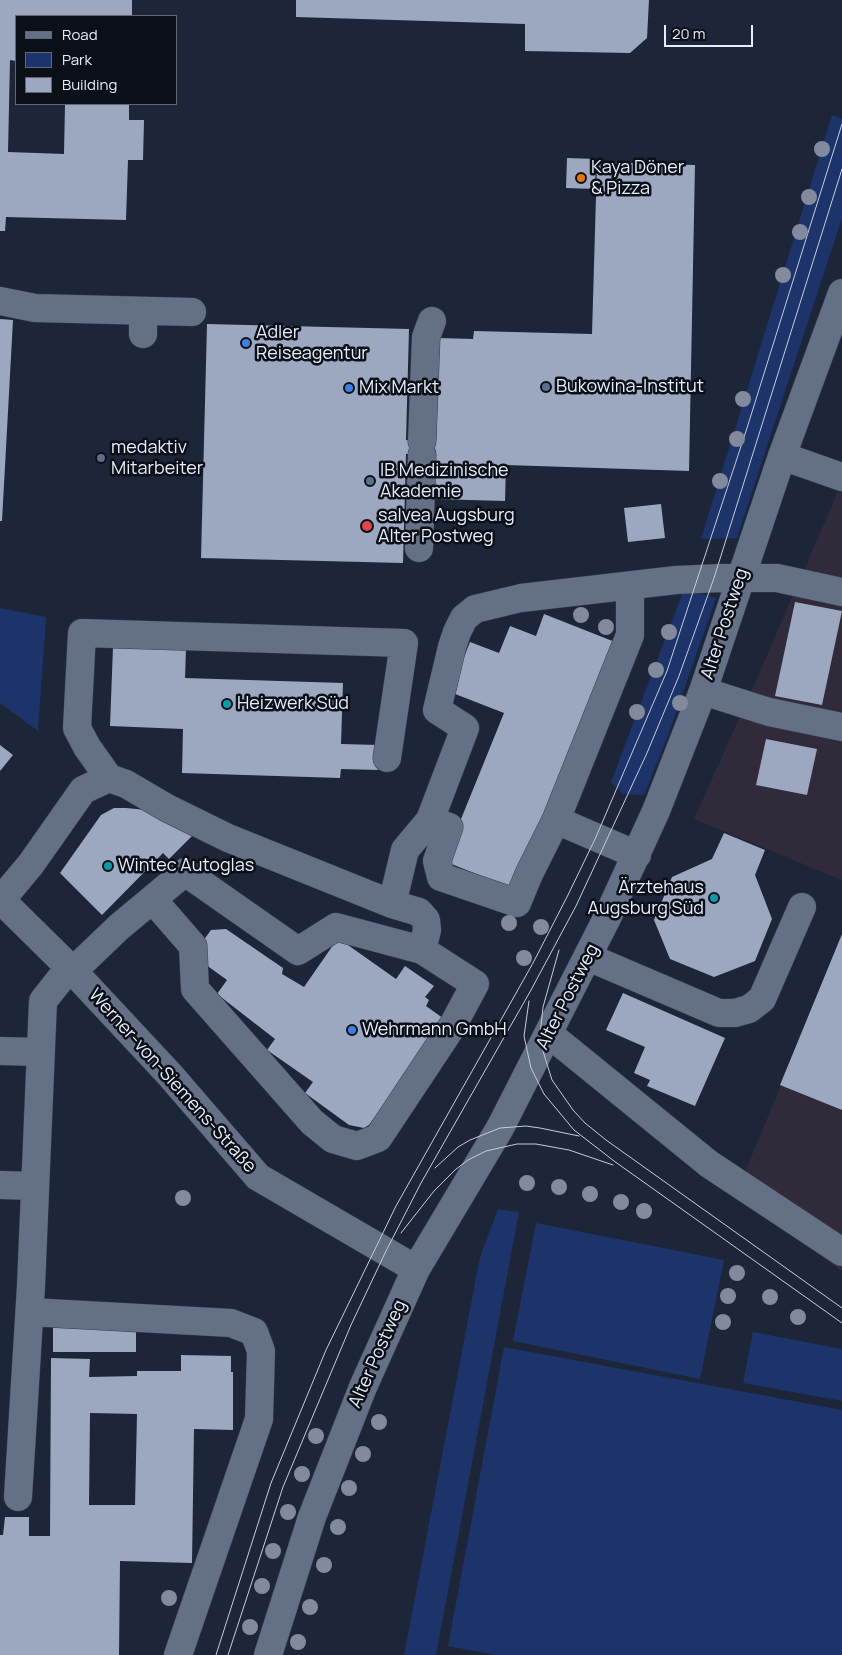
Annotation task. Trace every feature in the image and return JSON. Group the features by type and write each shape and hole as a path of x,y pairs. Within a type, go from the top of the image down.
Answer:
{"street":[{"name":"Alter Postweg","path":"268,1655 312,1517 363,1387 416,1269 500,1128 588,957 660,803 703,691 782,456 842,294"},
{"path":"0,302 35,308 59,320 143,322 192,312"},
{"path":"419,548 426,337 432,321"},
{"path":"782,456 842,477"},
{"path":"392,904 404,850 430,820 465,728 437,710 452,647 464,618 476,608 521,598 676,580 741,577 777,578 842,592"},
{"path":"430,820 449,827 437,861 441,877 517,903 556,820 630,635 630,586"},
{"path":"387,758 404,643 82,633 77,728 87,747 109,778 126,784 167,808 228,838 392,904 420,912 426,920 427,930 422,950"},
{"path":"703,691 769,712 842,727"},
{"path":"1,899 31,864 83,790 109,778"},
{"path":"556,820 637,855"},
{"path":"18,1497 30,1312 40,1249 40,1052 43,1001 71,970 185,872 298,951 336,927 422,950 475,984 454,1025 378,1138 357,1146 333,1139 312,1122 195,988 193,946 153,900"},
{"name":"Werner-von-Siemens-Straße","path":"1,899 170,1075 258,1177 416,1269"},
{"path":"588,957 719,1013 735,1013 749,1009 762,999 802,906"},
{"path":"549,1034 709,1164 842,1252"},
{"path":"0,1051 40,1052"},
{"path":"0,1185 40,1177"},
{"path":"30,1312 231,1323 254,1332 261,1351 259,1420 178,1655"}],"shaded area":[{"path":"842,482 842,880 694,819"},
{"path":"842,938 842,1271 735,1196"}],"green space":[{"path":"832,115 842,119 842,218 737,538 701,539"},
{"path":"684,589 716,598 670,730 644,795 623,794 611,782"},
{"path":"0,608 46,617 38,731 0,703"},
{"path":"498,1209 519,1212 436,1655 404,1655 480,1257"},
{"path":"536,1223 724,1260 700,1379 513,1341"},
{"path":"753,1332 842,1349 842,1401 743,1383"},
{"path":"504,1347 842,1410 842,1655 496,1655 448,1646"}],"building":[{"path":"0,0 132,0 132,15 15,15 15,61 10,60 8,152 64,154 65,105 129,105 129,120 144,120 143,160 128,160 126,220 6,217 5,231 0,231"},
{"path":"296,0 649,0 647,38 630,53 525,51 525,24 296,17"},
{"name":"Kaya Döner & Pizza","path":"567,158 596,159 595,189 566,188"},
{"path":"597,162 695,165 689,471 506,465 505,501 434,499 435,455 406,454 403,563 201,558 207,324 409,329 406,440 436,442 439,338 473,339 474,331 592,334"},
{"path":"0,319 13,320 2,521 0,521"},
{"path":"661,504 665,538 628,542 624,508"},
{"path":"795,602 842,611 822,705 775,696"},
{"path":"544,614 615,642 516,890 444,861 504,713 450,692 470,642 499,653 510,626 536,636"},
{"name":"Heizwerk Süd","path":"113,647 186,649 185,678 343,683 341,744 379,745 378,770 341,769 340,778 182,773 183,729 110,726"},
{"path":"766,739 817,749 807,795 756,785"},
{"path":"0,745 13,755 0,771"},
{"name":"Wintec Autoglas","path":"114,808 147,810 192,836 169,859 163,853 102,915 60,873 101,815"},
{"name":"Ärztehaus Augsburg Süd","path":"724,833 765,850 755,875 772,919 755,961 714,977 670,959 654,920 672,877 712,859"},
{"name":"Wehrmann GmbH","path":"226,929 283,968 282,974 304,987 338,938 396,979 405,966 434,986 425,997 429,1000 426,1006 447,1021 369,1125 364,1128 349,1125 305,1093 313,1082 267,1050 275,1039 217,994 227,980 202,962 200,945 211,930"},
{"path":"842,934 842,1110 780,1085"},
{"path":"623,993 725,1038 695,1106 647,1086 650,1080 634,1073 645,1047 606,1030"},
{"path":"53,1328 136,1329 136,1352 53,1352"},
{"path":"181,1355 231,1356 231,1372 233,1372 233,1430 194,1429 192,1563 120,1561 119,1655 0,1655 0,1535 3,1535 5,1517 29,1517 29,1536 50,1536 51,1358 90,1359 89,1377 137,1376 137,1371 181,1371","holes":["90,1413 137,1414 135,1505 89,1505"]}],"tram line":[{"path":"216,1655 271,1483 326,1350 396,1206 533,963 568,895 596,837 667,671 747,428 842,124"},
{"path":"228,1655 283,1487 351,1325 421,1183 531,990 576,906 647,753 679,676 714,578 842,169"},
{"path":"559,950 543,1007 540,1035 552,1080 573,1110 585,1123 606,1140 842,1308"},
{"path":"529,1001 524,1036 531,1068 544,1094 574,1130 614,1161 842,1323"},
{"path":"435,1168 458,1147 500,1128 526,1126 579,1136"},
{"path":"401,1233 434,1191 455,1170 468,1160 486,1151 517,1144 536,1144 569,1150 613,1165"}],"place":[{"name":"Kaya Döner & Pizza","path":"581,178"},
{"name":"Adler Reiseagentur","path":"246,343"},
{"name":"Bukowina-Institut","path":"546,387"},
{"name":"Mix Markt","path":"349,388"},
{"name":"medaktiv Mitarbeiter","path":"101,458"},
{"name":"IB Medizinische Akademie","path":"370,481"},
{"name":"salvea Augsburg Alter Postweg","path":"367,526"},
{"name":"Heizwerk Süd","path":"227,704"},
{"name":"Wintec Autoglas","path":"108,866"},
{"name":"Ärztehaus Augsburg Süd","path":"714,898"},
{"name":"Wehrmann GmbH","path":"352,1030"}]}
